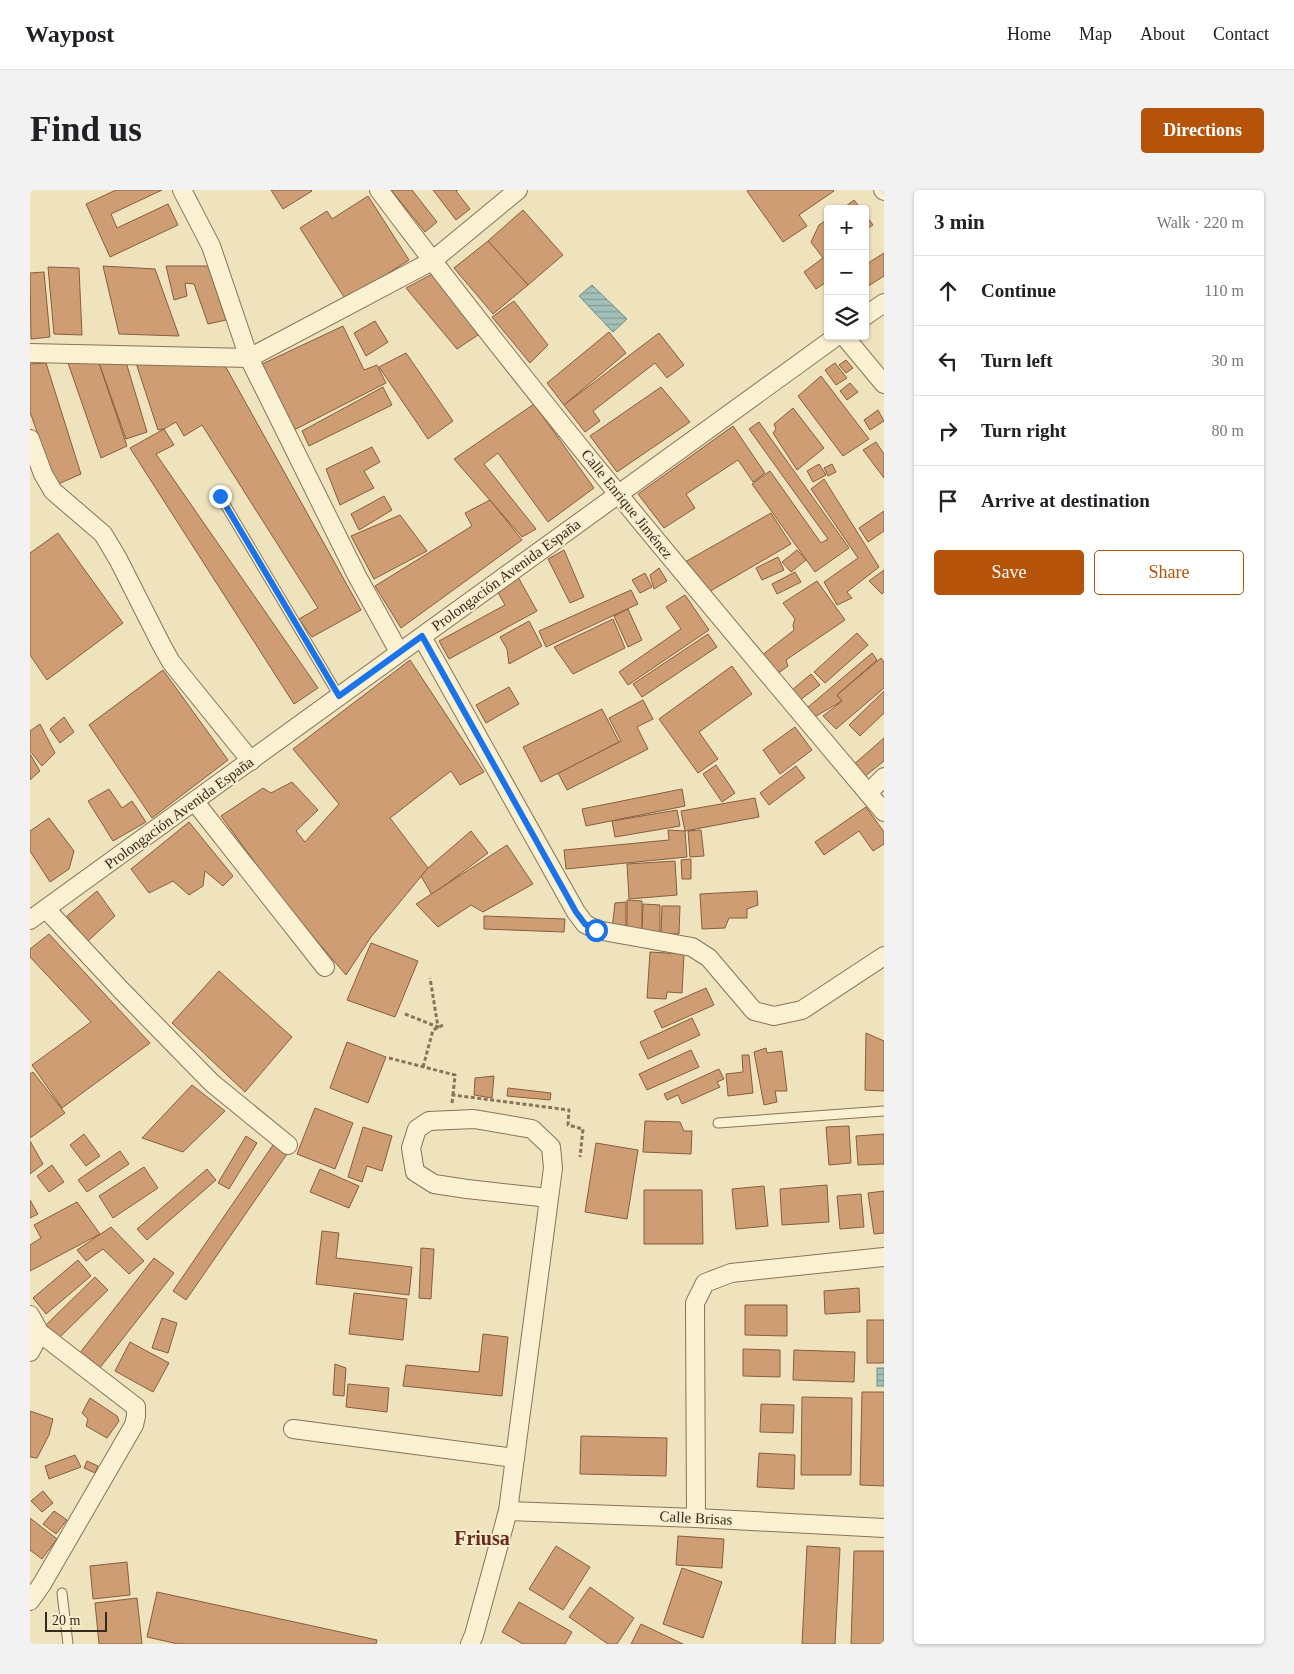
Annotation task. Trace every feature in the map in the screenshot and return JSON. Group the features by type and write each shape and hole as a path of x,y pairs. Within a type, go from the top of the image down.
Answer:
{"street":[{"path":"182,190 211,246 248,358 357,576 399,652"},
{"name":"Calle Enrique Jiménez","path":"379,190 432,262 618,495 884,812"},
{"path":"30,352 248,358 432,262 518,190"},
{"path":"869,313 884,303"},
{"name":"Prolongación Avenida España","path":"30,920 831,340"},
{"path":"847,340 884,384"},
{"path":"30,439 43,474 52,491 103,534 118,559 160,644 171,662 251,761"},
{"path":"422,636 576,912 585,924 596,930 692,947 709,958 754,1011 774,1016 802,1010 884,956"},
{"path":"868,793 884,777"},
{"path":"195,802 325,967"},
{"path":"46,909 120,990 212,1083 288,1144"},
{"path":"478,1641 508,1511 554,1168 551,1147 532,1128 474,1119 428,1121 417,1129 411,1148 415,1172 434,1184 466,1190 549,1198"},
{"path":"696,1518 695,1304 705,1283 731,1273 884,1257"},
{"path":"30,1315 40,1333 136,1408 136,1416 129,1432 42,1584 30,1601"},
{"path":"30,1352 40,1333"},
{"path":"293,1429 515,1458"},
{"name":"Calle Brisas","path":"508,1511 884,1528"}],"lane":[{"path":"220,496 339,696"},
{"path":"718,1122 884,1111"},
{"path":"62,1593 68,1644"}],"path":[{"path":"430,978 438,1027"},
{"path":"405,1014 438,1027"},
{"path":"423,1067 433,1030 445,1024"},
{"path":"389,1058 455,1075 453,1095"}],"water":[{"path":"592,285 627,319 613,332 579,296"},
{"path":"877,1368 884,1368 884,1386 877,1386"}],"building":[{"path":"116,190 162,190 111,214 117,228 168,204 178,225 110,257 86,204"},
{"path":"271,190 311,190 312,191 283,209"},
{"path":"391,190 412,190 437,222 425,232"},
{"path":"433,190 458,190 456,191 470,209 456,220"},
{"path":"747,191 834,191 799,215 807,226 783,242"},
{"path":"368,196 409,260 346,300 300,228 327,211 332,219"},
{"path":"854,200 858,205 847,205"},
{"path":"523,210 563,255 528,285 488,241"},
{"path":"869,220 873,225 869,228"},
{"path":"824,222 824,284 816,289 804,272 823,258 811,242 819,225"},
{"path":"488,241 528,285 493,314 454,268"},
{"path":"884,253 884,276 869,285 869,262"},
{"path":"103,266 155,269 179,336 119,334"},
{"path":"166,266 208,266 226,320 208,324 194,284 185,283 187,296 174,300"},
{"path":"48,267 79,268 82,335 54,334"},
{"path":"44,272 50,337 31,339 30,273"},
{"path":"434,273 478,335 457,349 406,288"},
{"path":"514,301 548,345 530,363 492,317"},
{"path":"375,321 388,342 366,356 354,333"},
{"path":"343,326 364,370 377,365 386,383 294,430 260,365"},
{"path":"609,332 626,353 564,405 547,383"},
{"path":"659,333 684,365 667,378 655,363 593,411 600,421 585,432 564,405"},
{"path":"406,353 453,421 428,439 379,367"},
{"path":"67,360 98,360 127,446 101,458"},
{"path":"98,360 126,362 147,432 126,439"},
{"path":"846,360 853,368 846,373 839,365"},
{"path":"223,362 361,610 312,637 299,619 318,608 202,425 184,436 176,422 164,429 158,430 136,363"},
{"path":"46,363 81,474 56,485 30,412 30,364"},
{"path":"835,363 847,378 836,385 825,370"},
{"path":"821,376 869,439 843,456 798,396"},
{"path":"850,383 858,392 847,400 840,391"},
{"path":"383,387 392,405 309,446 302,431"},
{"path":"661,387 690,422 617,472 590,436"},
{"path":"534,404 594,488 548,522 498,453 484,464 536,529 522,537 454,459"},
{"path":"793,408 824,448 797,470 773,433 776,429 774,424"},
{"path":"878,410 884,421 870,430 864,420"},
{"path":"759,422 849,548 815,572 752,484 770,471 821,543 828,539 749,429"},
{"path":"733,426 765,473 753,482 738,460 686,494 695,508 664,528 638,494"},
{"path":"164,429 174,445 156,454 318,688 294,704 130,448"},
{"path":"876,442 884,454 884,478 863,450"},
{"path":"372,447 380,462 364,471 374,488 340,505 326,469"},
{"path":"819,464 826,475 813,482 807,471"},
{"path":"832,464 836,472 828,476 824,468"},
{"path":"824,479 879,567 847,592 852,598 837,605 824,582 858,558 811,489"},
{"path":"384,496 392,510 359,530 351,514"},
{"path":"490,500 522,540 401,628 375,586 472,526 465,513"},
{"path":"884,511 884,531 868,542 859,528"},
{"path":"771,513 791,544 707,593 685,562"},
{"path":"400,515 427,551 374,579 351,536"},
{"path":"58,533 123,623 47,680 30,655 30,553"},
{"path":"564,550 584,597 570,603 548,559"},
{"path":"797,550 806,560 791,572 782,562"},
{"path":"778,557 784,570 762,580 756,568"},
{"path":"659,568 667,581 654,589 650,575"},
{"path":"884,570 884,592 882,594 869,581"},
{"path":"795,572 801,582 777,594 772,584"},
{"path":"645,573 652,587 640,593 632,580"},
{"path":"518,577 537,611 449,659 439,641 505,605 496,589"},
{"path":"817,581 845,620 786,660 788,666 777,674 761,656 794,630 795,619 783,603"},
{"path":"631,590 638,604 546,647 539,631"},
{"path":"685,595 709,630 628,685 619,672 681,629 666,607"},
{"path":"628,609 642,640 628,647 614,616"},
{"path":"613,619 625,648 573,674 554,647"},
{"path":"529,621 542,646 509,664 507,649 500,637"},
{"path":"857,633 868,645 825,683 814,672"},
{"path":"708,634 717,647 642,697 633,684"},
{"path":"872,653 877,660 837,695 842,701 816,716 807,708"},
{"path":"881,658 884,662 884,688 836,729 823,716 842,701 837,695"},
{"path":"410,660 484,772 460,785 451,771 390,818 428,868 371,937 346,975 286,905 221,816 263,788 271,793 292,782 318,810 296,831 305,842 339,804 293,749"},
{"path":"732,666 752,694 699,732 718,759 698,773 659,719"},
{"path":"163,670 228,760 152,818 89,725"},
{"path":"811,674 820,685 800,700 792,690"},
{"path":"509,687 519,704 486,723 476,705"},
{"path":"884,691 884,713 860,736 849,725"},
{"path":"643,700 653,719 637,727 648,749 567,790 558,773 621,741 609,718"},
{"path":"602,709 619,742 541,782 523,747"},
{"path":"64,717 74,732 60,743 50,729"},
{"path":"40,724 55,753 42,766 30,751 30,731"},
{"path":"795,727 812,750 780,774 763,750"},
{"path":"884,738 884,761 864,777 852,766"},
{"path":"30,754 40,771 30,780"},
{"path":"716,765 735,793 722,802 703,774"},
{"path":"796,766 805,778 769,805 760,793"},
{"path":"109,789 122,808 132,801 146,822 113,841 88,801"},
{"path":"682,789 685,806 586,826 582,809"},
{"path":"755,798 759,817 685,831 681,811"},
{"path":"866,807 884,832 884,844 873,851 859,831 824,855 815,842"},
{"path":"677,810 680,826 615,837 612,821"},
{"path":"49,818 74,851 69,869 50,882 30,851 30,831"},
{"path":"189,822 233,876 223,886 205,871 203,886 189,895 173,881 149,893 131,869"},
{"path":"668,830 685,831 687,857 566,869 564,850 669,840"},
{"path":"701,830 704,856 690,857 688,831"},
{"path":"471,831 488,853 432,895 421,876"},
{"path":"507,845 533,884 483,912 471,905 438,927 416,904"},
{"path":"691,859 691,879 682,879 681,860"},
{"path":"675,861 677,895 629,899 627,864"},
{"path":"97,891 115,916 87,942 67,916"},
{"path":"757,891 758,905 747,909 747,918 729,918 725,928 702,929 700,894"},
{"path":"627,900 642,901 642,932 627,932"},
{"path":"626,902 626,930 612,929 615,903"},
{"path":"643,904 660,905 660,933 642,933"},
{"path":"662,906 680,906 679,934 661,934"},
{"path":"484,916 565,919 564,932 484,929"},
{"path":"49,934 150,1043 62,1108 32,1065 91,1022 30,957 30,949"},
{"path":"371,943 418,961 395,1017 347,1000"},
{"path":"650,952 684,954 682,993 667,992 666,999 647,998"},
{"path":"219,971 292,1037 245,1092 172,1023"},
{"path":"706,988 714,1005 662,1028 654,1011"},
{"path":"692,1018 700,1035 648,1059 640,1042"},
{"path":"866,1033 884,1041 884,1091 865,1090"},
{"path":"347,1042 386,1057 368,1103 330,1088"},
{"path":"766,1048 767,1053 782,1051 787,1091 775,1091 777,1102 764,1105 754,1052"},
{"path":"691,1050 699,1067 647,1090 639,1074"},
{"path":"742,1055 749,1055 753,1093 728,1096 726,1074 743,1072"},
{"path":"719,1069 724,1079 717,1082 720,1087 682,1104 678,1095 667,1100 664,1094"},
{"path":"33,1072 65,1113 30,1138 30,1074"},
{"path":"494,1076 492,1098 474,1095 475,1078"},
{"path":"192,1085 225,1111 183,1152 142,1138"},
{"path":"508,1088 551,1093 550,1100 507,1096"},
{"path":"315,1108 353,1123 335,1169 297,1154"},
{"path":"645,1121 680,1122 684,1131 692,1131 691,1154 643,1152"},
{"path":"849,1126 851,1163 829,1165 826,1127"},
{"path":"363,1127 392,1136 382,1171 367,1166 362,1182 348,1177"},
{"path":"84,1134 100,1156 86,1166 70,1145"},
{"path":"884,1134 884,1164 858,1165 856,1136"},
{"path":"246,1136 257,1143 229,1189 218,1183"},
{"path":"30,1141 43,1164 30,1174"},
{"path":"596,1143 638,1150 627,1219 585,1212"},
{"path":"273,1145 287,1154 186,1300 173,1291"},
{"path":"120,1151 129,1164 87,1192 78,1180"},
{"path":"52,1165 64,1182 49,1192 37,1176"},
{"path":"144,1167 158,1188 113,1218 99,1196"},
{"path":"207,1169 216,1180 147,1240 137,1229"},
{"path":"320,1169 359,1186 349,1208 310,1192"},
{"path":"827,1185 829,1222 782,1225 780,1189"},
{"path":"764,1186 768,1226 736,1229 732,1189"},
{"path":"644,1190 702,1190 703,1244 644,1244"},
{"path":"884,1191 884,1233 874,1234 868,1193"},
{"path":"861,1194 864,1227 840,1229 837,1196"},
{"path":"30,1200 38,1214 30,1218"},
{"path":"77,1202 100,1234 30,1271 30,1245 41,1238 34,1225"},
{"path":"111,1227 144,1261 129,1274 103,1249 86,1261 77,1250"},
{"path":"322,1231 339,1233 336,1258 412,1267 409,1295 316,1284"},
{"path":"421,1248 434,1249 431,1299 419,1298"},
{"path":"154,1258 174,1273 99,1369 79,1354"},
{"path":"78,1260 91,1276 46,1314 33,1298"},
{"path":"95,1277 108,1290 59,1338 46,1325"},
{"path":"859,1288 860,1312 825,1314 824,1291"},
{"path":"354,1293 407,1299 403,1340 349,1334"},
{"path":"745,1305 787,1305 787,1336 745,1335"},
{"path":"162,1318 177,1323 168,1353 152,1348"},
{"path":"867,1320 884,1320 884,1363 867,1363"},
{"path":"483,1334 508,1337 502,1396 403,1386 406,1365 479,1372"},
{"path":"130,1342 169,1363 153,1392 115,1371"},
{"path":"743,1349 780,1350 780,1377 743,1376"},
{"path":"794,1350 855,1352 854,1382 793,1380"},
{"path":"335,1364 346,1368 344,1396 333,1395"},
{"path":"348,1384 389,1388 387,1412 346,1407"},
{"path":"862,1392 884,1392 884,1486 860,1485"},
{"path":"802,1397 852,1398 851,1475 801,1475"},
{"path":"90,1398 117,1416 119,1421 107,1438 86,1426 88,1419 82,1413"},
{"path":"761,1404 794,1405 793,1433 760,1432"},
{"path":"30,1411 53,1419 49,1435 37,1458 30,1457"},
{"path":"581,1436 667,1438 666,1476 580,1474"},
{"path":"759,1453 795,1455 794,1489 757,1487"},
{"path":"75,1455 81,1467 49,1479 45,1466"},
{"path":"87,1461 98,1466 95,1473 84,1468"},
{"path":"43,1491 53,1503 42,1512 31,1501"},
{"path":"54,1511 67,1520 56,1534 43,1524"},
{"path":"30,1518 57,1539 42,1559 30,1550"},
{"path":"678,1536 724,1539 722,1568 676,1565"},
{"path":"556,1546 590,1567 563,1610 529,1589"},
{"path":"807,1546 840,1548 835,1644 802,1644"},
{"path":"854,1551 884,1551 884,1644 851,1644"},
{"path":"127,1562 130,1595 93,1599 90,1566"},
{"path":"682,1568 722,1582 703,1638 663,1624"},
{"path":"590,1587 634,1618 617,1644 608,1644 569,1617"},
{"path":"157,1592 377,1640 376,1644 178,1644 147,1637"},
{"path":"137,1598 142,1644 99,1644 95,1603"},
{"path":"519,1602 572,1632 565,1644 523,1644 502,1632"},
{"path":"641,1624 683,1644 631,1644"}],"district":[{"name":"Friusa","path":"482,1538"}],"route":[{"path":"220,496 339,696 422,636 576,912 585,924 596,930"}]}
